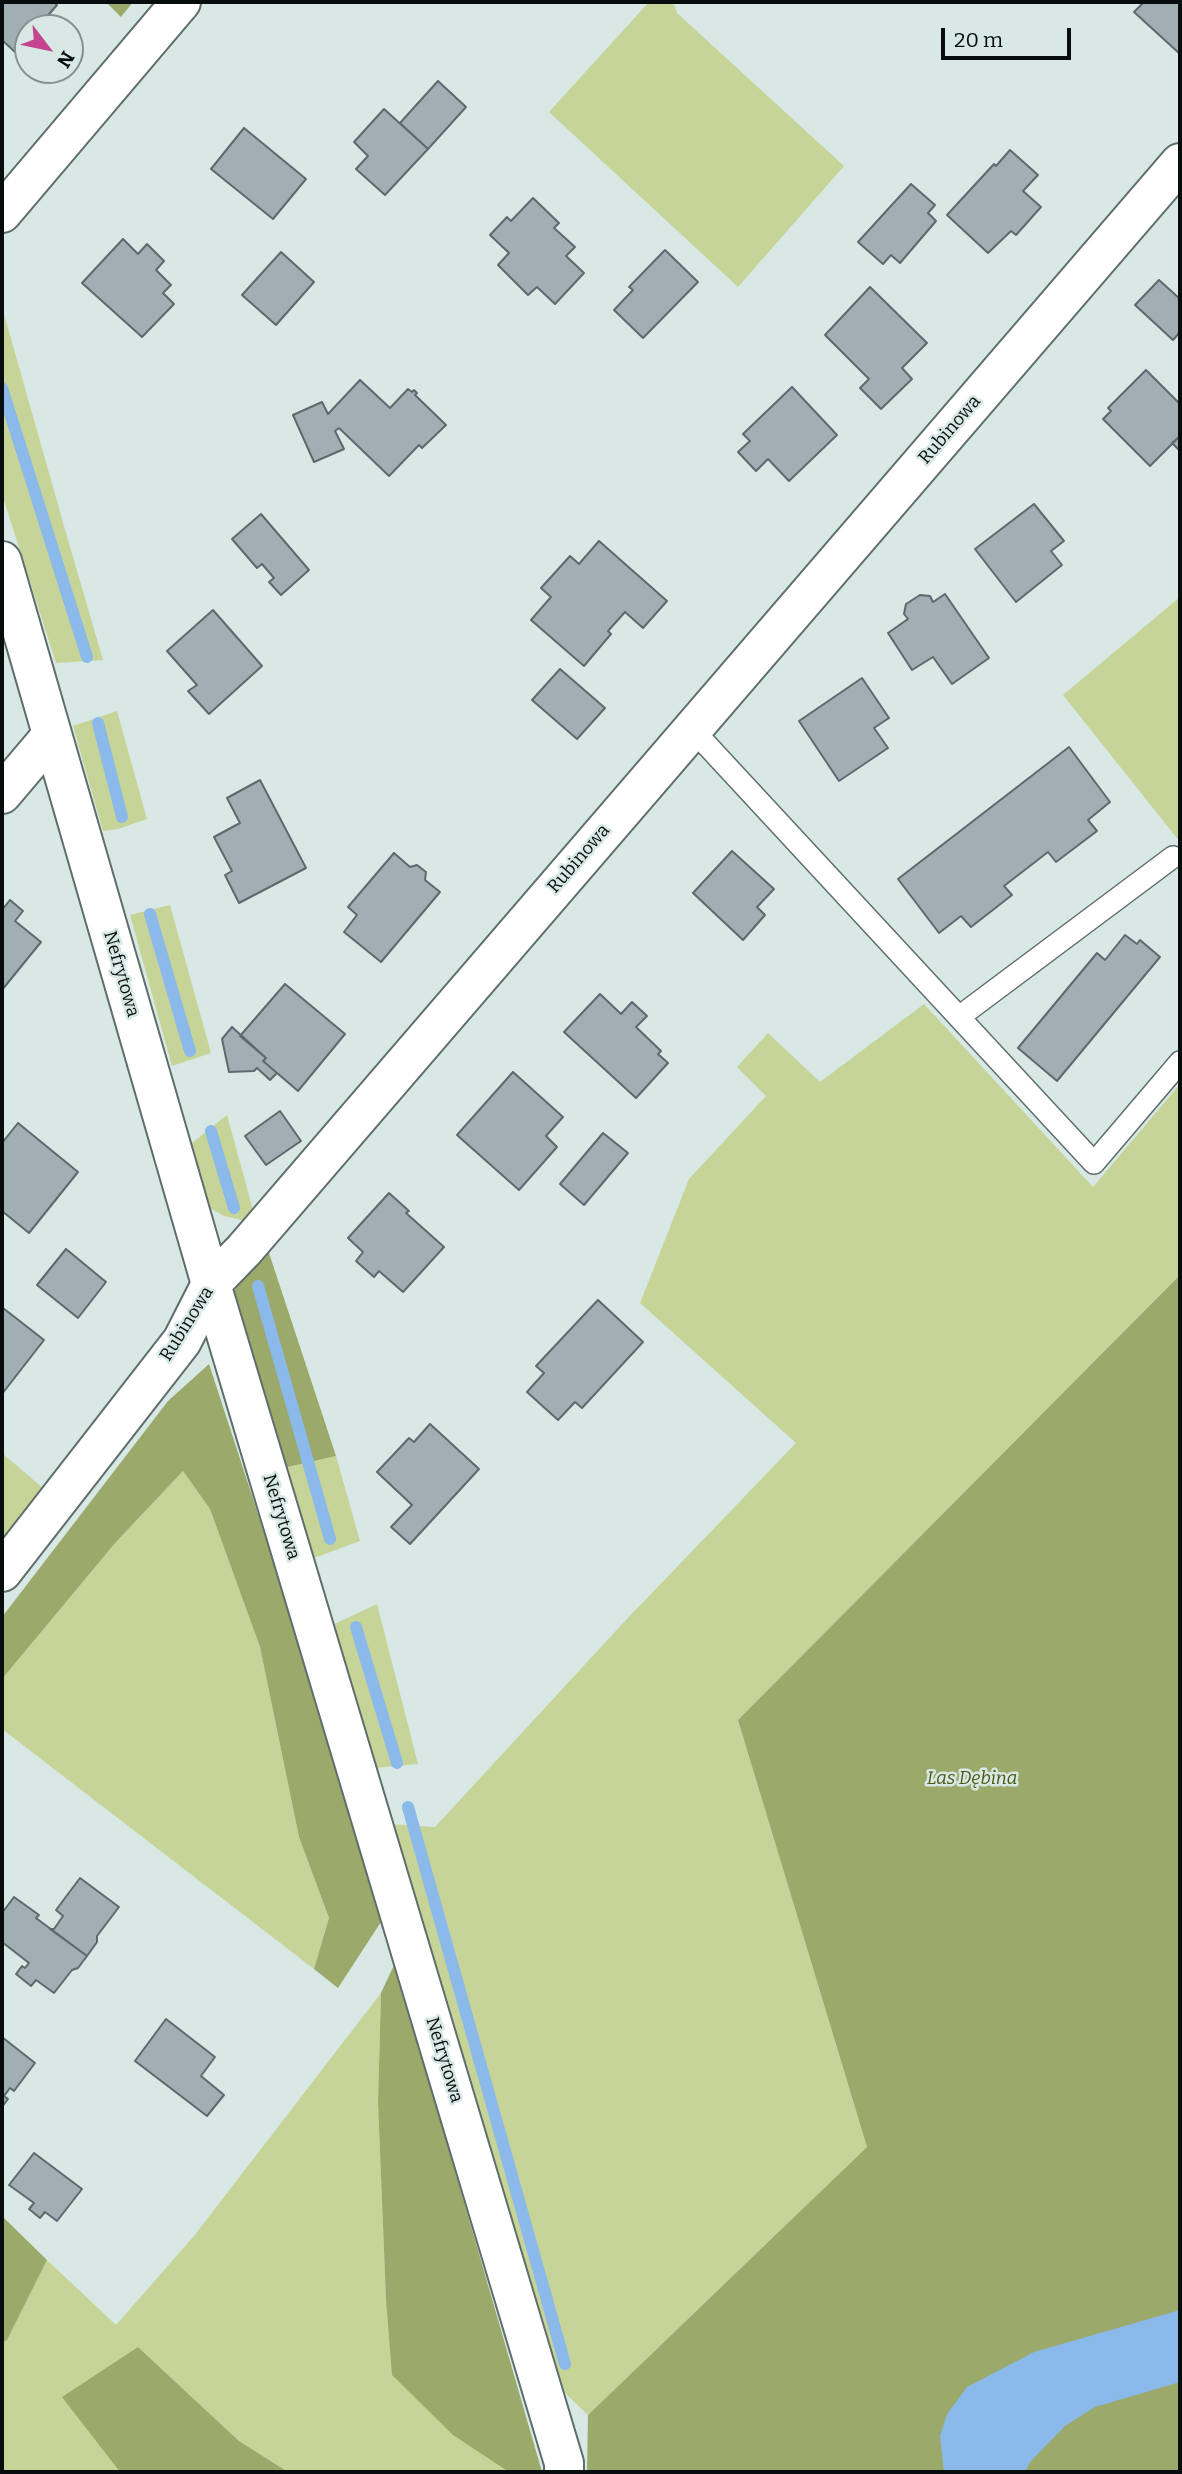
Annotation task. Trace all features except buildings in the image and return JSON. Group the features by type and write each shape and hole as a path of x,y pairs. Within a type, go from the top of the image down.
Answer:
{"street":[{"path":"2,213 181,2"},
{"name":"Rubinowa","path":"2,1572 182,1341 211,1284 244,1250 1180,163"},
{"name":"Nefrytowa","path":"2,561 211,1284 561,2450 564,2472"},
{"path":"2,794 52,735"}],"lane":[{"path":"692,729 1094,1163 1180,1062"},
{"path":"959,1017 1173,857"}],"green space":[{"path":"106,2 133,2 121,17"},
{"path":"649,2 673,2 677,13 844,166 738,287 549,112"},
{"path":"2,307 103,660 56,663 2,494"},
{"path":"1180,597 1180,842 1063,695"},
{"path":"117,711 147,819 103,831 73,726"},
{"path":"170,905 211,1053 172,1066 130,915"},
{"path":"924,1004 1093,1187 1180,1084 1180,1275 738,1720 867,2147 588,2415 565,2393 388,1824 435,1827 625,1621 796,1443 640,1303 689,1179 766,1096 737,1067 768,1033 820,1082"},
{"path":"227,1115 253,1210 250,1222 224,1216 203,1204 192,1143"},
{"path":"268,1250 336,1456 283,1468 230,1296"},
{"name":"Las Dębina","path":"1180,1275 1180,2472 587,2472 588,2415 867,2147 738,1720"},
{"path":"209,1364 307,1664 381,1922 338,1988 314,1969 329,1918 299,1837 260,1647 210,1509 183,1471 116,1542 2,1679 2,1617 168,1401"},
{"path":"2,1453 44,1489 2,1544"},
{"path":"336,1456 360,1541 311,1559 283,1468"},
{"path":"183,1471 210,1509 260,1647 299,1837 329,1918 314,1969 2,1729 2,1679 116,1542"},
{"path":"377,1604 418,1764 375,1768 326,1628"},
{"path":"395,1963 542,2472 509,2472 453,2435 392,2375 378,2103 381,1993"},
{"path":"381,1993 378,2103 386,2299 509,2472 288,2472 239,2441 138,2347 63,2397 120,2472 2,2472 2,2343 7,2340 47,2260 116,2325 194,2236"},
{"path":"2,2216 47,2260 7,2340 2,2343"},
{"path":"138,2347 239,2441 288,2472 120,2472 62,2397"}],"water":[{"path":"1180,2310 1180,2382 1095,2407 1065,2426 1030,2462 1025,2472 944,2472 940,2436 947,2414 967,2387 1034,2352"}],"waterway":[{"path":"2,388 87,657"},
{"path":"98,723 122,817"},
{"path":"150,914 190,1051"},
{"path":"211,1131 234,1208"},
{"path":"258,1286 330,1539"},
{"path":"356,1627 397,1763"},
{"path":"408,1807 565,2364"}]}
